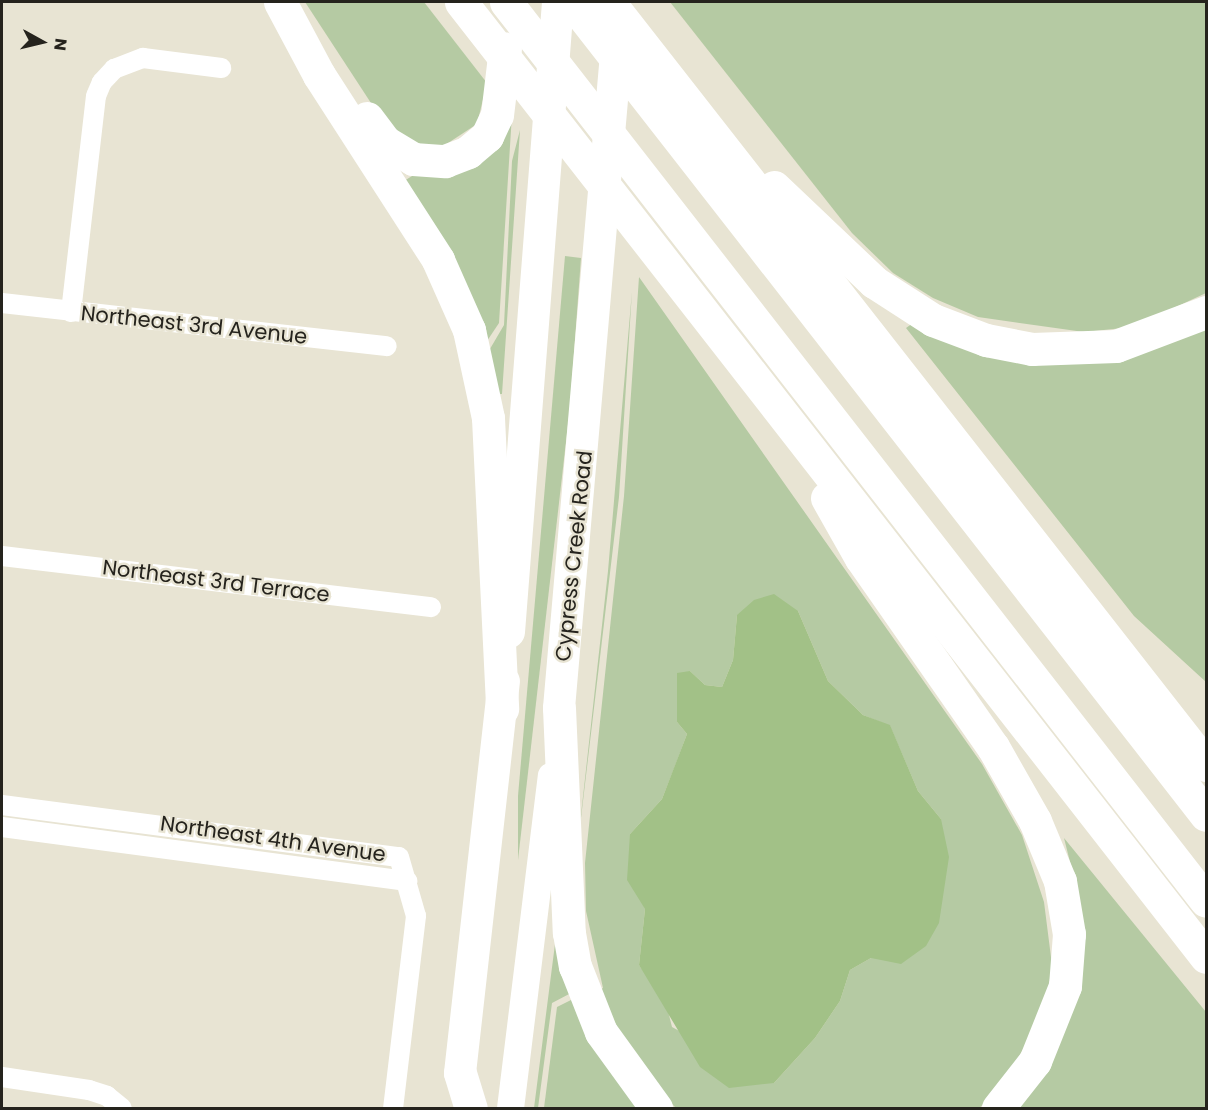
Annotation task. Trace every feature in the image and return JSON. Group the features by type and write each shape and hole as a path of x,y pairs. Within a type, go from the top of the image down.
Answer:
{"highway":[{"path":"281,2 385,142 412,159 435,162 468,152 492,127 502,87 507,2"},
{"path":"281,2 319,75 438,260 469,330 488,418 501,709"},
{"path":"507,2 1206,902"},
{"path":"572,2 1206,815"},
{"path":"609,2 1206,765"},
{"path":"614,98 636,2"},
{"path":"470,14 1206,957"},
{"path":"692,108 874,282 959,332 1032,349 1086,349 1143,339 1206,312"},
{"path":"769,398 861,558 993,747 1054,862 1069,934 1065,986 1035,1061 998,1108"},
{"path":"559,708 568,933 575,966 601,1032 656,1108"},
{"path":"460,1073 471,1108"}],"main road":[{"path":"455,1108 501,709 558,2"},
{"name":"Cypress Creek Road","path":"510,1108 559,708 614,98 620,2"}],"street":[{"path":"71,312 96,96 114,69 143,58 221,68"},
{"name":"Northeast 3rd Avenue","path":"2,303 387,346"},
{"name":"Northeast 3rd Terrace","path":"2,556 431,607"},
{"name":"Northeast 4th Avenue","path":"2,805 385,852 399,857 407,881 2,828"},
{"path":"393,1108 416,916 407,881"},
{"path":"2,1077 89,1090 122,1108"}],"green space":[{"path":"305,2 424,2 487,83 477,124 442,147 422,146 386,126"},
{"path":"670,2 1206,2 1206,293 1133,327 1084,332 978,317 933,298 893,273 852,233"},
{"path":"512,114 499,323 485,344 404,181"},
{"path":"520,130 502,394 495,394 487,354 504,325 512,161"},
{"path":"565,256 581,258 570,407 518,860 518,796"},
{"path":"639,277 982,764 1022,835 1044,902 1052,965 1045,1011 999,1091 979,1108 676,1108 640,1072 596,992 603,988 586,911 585,863 624,496","holes":["798,611 828,681 863,715 890,726 918,791 941,819 871,958 850,970 840,1001 815,1038 774,1083 672,1027 666,1003 639,965 645,909 630,834 662,799 687,734 677,722 678,699 690,671 705,685 722,687 733,660 737,615"]},
{"path":"632,291 619,497 576,860 608,571"},
{"path":"913,323 1157,348 1206,326 1206,682 1134,616 906,328"},
{"path":"774,594 798,611 828,681 863,715 890,725 918,791 941,819 949,857 939,923 926,946 901,964 871,958 850,970 840,1001 815,1038 774,1083 729,1088 700,1067 639,965 645,909 627,880 630,834 662,799 687,734 677,722 677,673 690,671 705,685 722,687 733,660 737,615 754,600"},
{"path":"1064,838 1206,1012 1206,1108 1010,1108 1078,894"},
{"path":"555,944 573,992 552,1003 538,1108 534,1108"},
{"path":"575,998 640,1108 544,1108 557,1007"}]}
